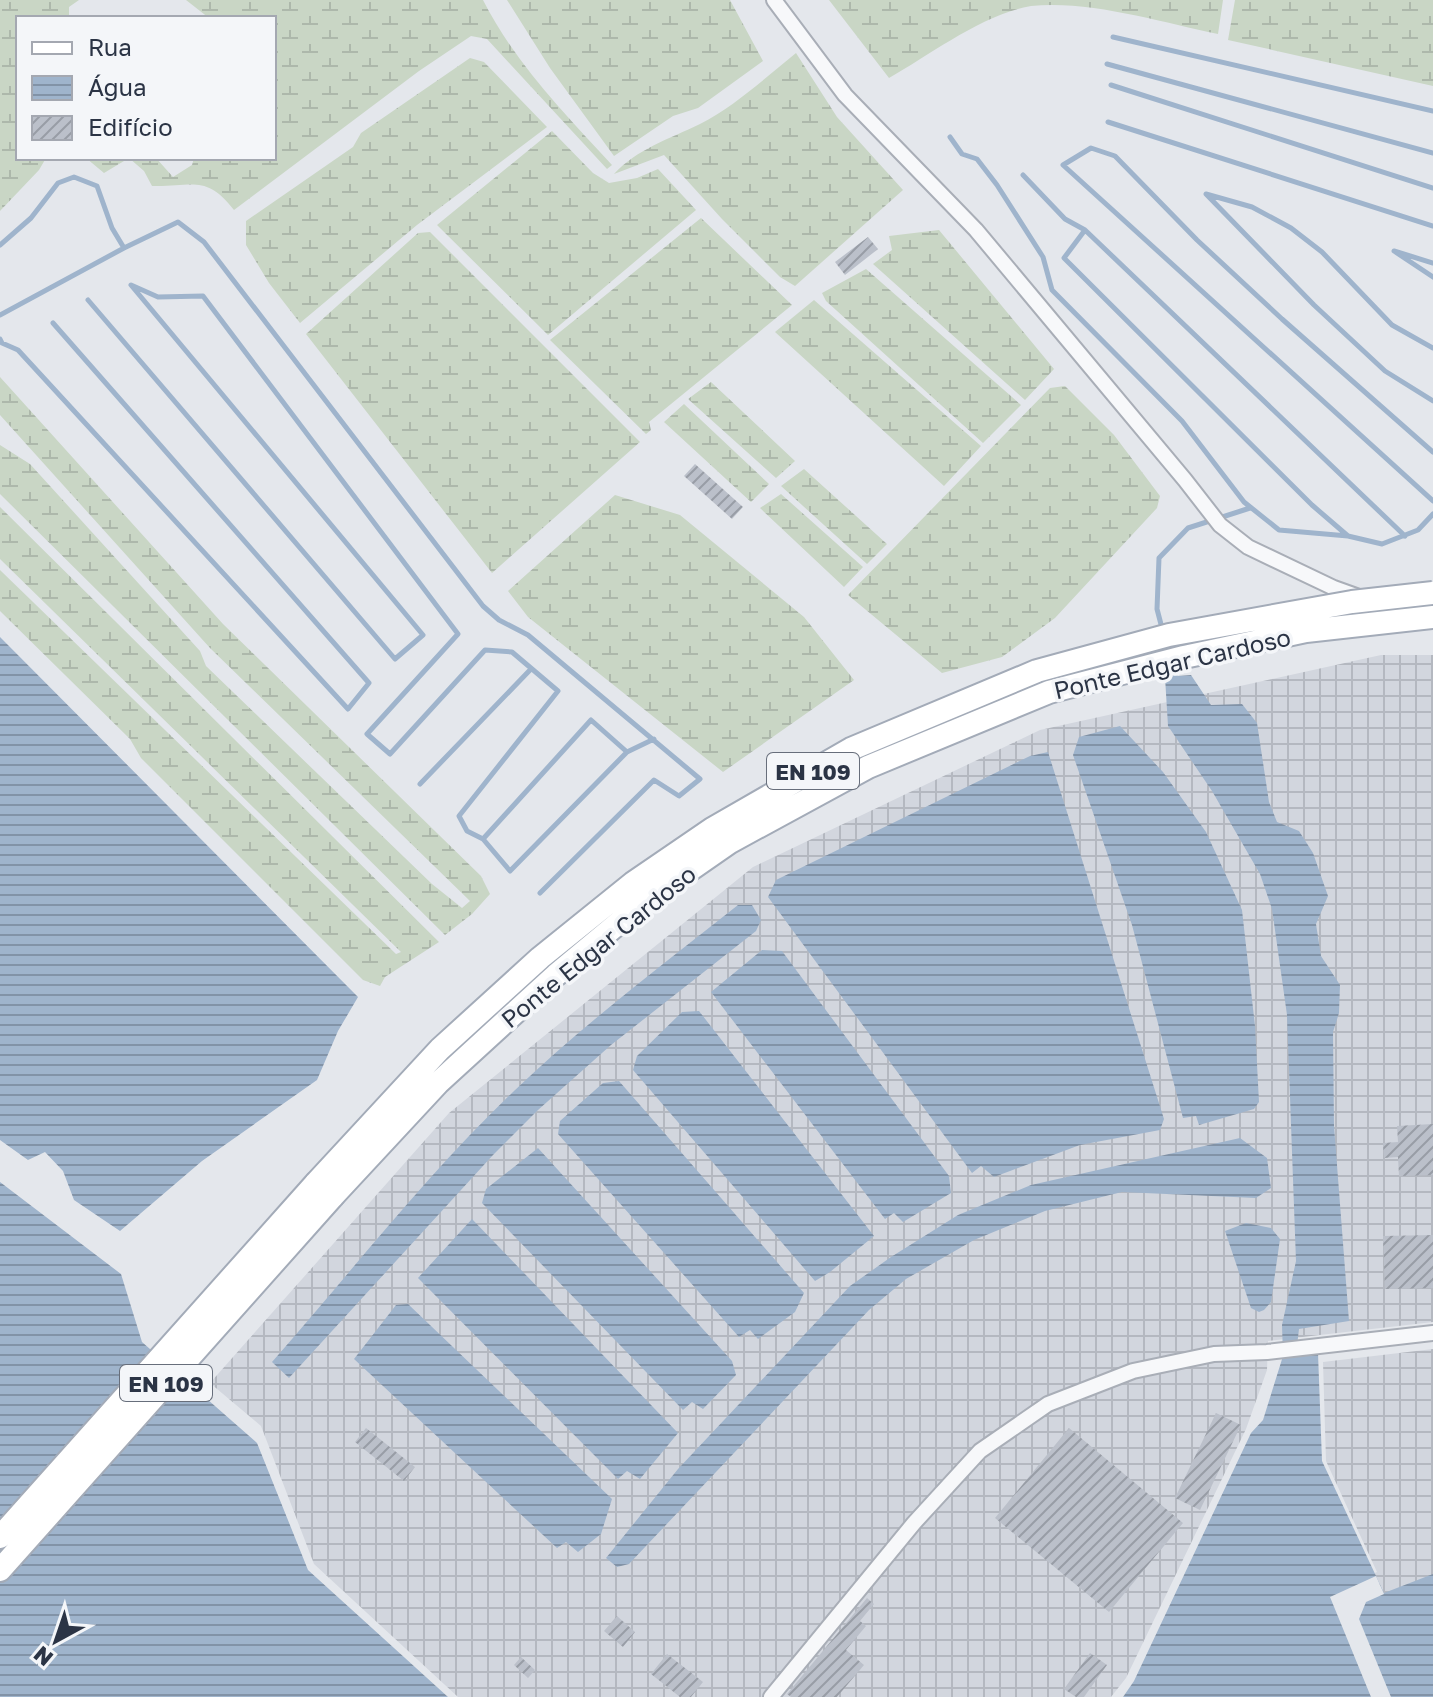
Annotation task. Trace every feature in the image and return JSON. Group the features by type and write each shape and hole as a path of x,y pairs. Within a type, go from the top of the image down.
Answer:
{"main road":[{"name":"Ponte Edgar Cardoso","path":"0,1537 440,1049 540,958 633,883 712,829 851,749 1037,671 1169,635 1352,602 1433,593"},
{"name":"Ponte Edgar Cardoso","path":"0,1570 333,1196 438,1083 589,947 645,901 730,842 868,767 1049,692 1184,657 1306,631 1433,617"}],"street":[{"path":"774,0 845,95 976,230 1220,525 1248,547 1334,588 1433,623"},
{"path":"771,1697 914,1523 980,1451 1048,1404 1133,1371 1214,1354 1267,1352 1433,1333"}],"shaded area":[{"path":"1381,655 1433,655 1433,1322 1268,1341 1267,1370 1246,1429 1126,1678 1111,1697 458,1697 314,1564 261,1426 210,1383 449,1113 753,867 1040,730"},
{"path":"1433,1349 1433,1697 1291,1609 1377,1572 1326,1461 1323,1362"}],"green space":[{"path":"0,0 79,0 69,7 69,16 16,16 16,160 45,160 0,211"},
{"path":"186,0 483,0 525,66 612,165 607,169 487,39 471,36 419,71 234,210 207,187 152,186 144,171 131,160 158,160 173,177 192,165 193,160 276,160 276,16 206,16"},
{"path":"507,0 730,0 763,61 698,108 673,116 614,156 550,68"},
{"path":"829,0 1223,0 1218,34 1077,6 1031,6 1013,10 976,26 889,78"},
{"path":"1235,0 1433,0 1433,86 1228,40"},
{"path":"796,53 837,117 903,190 795,286 780,277 722,219 664,155 614,174 643,151 725,109"},
{"path":"470,58 484,62 547,127 417,225 300,323 269,283 246,245 246,221 353,147 361,133"},
{"path":"552,131 593,173 609,183 637,178 658,169 696,210 548,335 437,225"},
{"path":"88,160 126,160 104,173"},
{"path":"701,218 792,305 649,422 651,430 646,434 550,340"},
{"path":"939,230 1054,369 1025,400 873,264 892,250 889,236"},
{"path":"430,232 640,442 492,573 306,334 418,233"},
{"path":"866,269 1021,405 983,443 826,301 822,293"},
{"path":"814,300 981,446 944,486 775,332"},
{"path":"0,377 223,624 481,876 490,894 472,914 445,935 0,494 0,445 30,464 200,651 206,666 432,884 462,908 470,901 210,648 0,415"},
{"path":"711,382 795,461 776,478 688,399"},
{"path":"1065,386 1114,435 1160,496 1157,508 1055,618 1002,657 942,673 848,595 1050,388"},
{"path":"684,404 769,484 751,502 664,422"},
{"path":"804,469 887,544 867,564 781,486"},
{"path":"781,494 863,567 844,587 760,508"},
{"path":"615,495 680,515 804,617 854,680 723,772 528,617 508,591"},
{"path":"0,507 439,942 385,977 380,986 363,980 141,758 130,739 0,611 0,570 396,954 401,952 0,559"}],"water":[{"path":"0,637 358,997 338,1031 317,1080 202,1161 120,1231 74,1200 63,1171 45,1152 28,1160 0,1140"},
{"path":"1191,675 1211,705 1242,704 1257,723 1269,802 1277,822 1299,831 1313,853 1328,896 1316,924 1321,956 1340,985 1339,1013 1333,1032 1334,1126 1349,1321 1299,1329 1296,1354 1318,1353 1322,1461 1384,1593 1433,1574 1433,1697 1123,1697 1134,1681 1251,1433 1263,1420 1283,1356 1282,1325 1296,1261 1287,1015 1272,909 1260,874 1212,791 1168,726 1165,677"},
{"path":"1120,726 1163,772 1206,832 1242,910 1255,1026 1259,1102 1254,1109 1199,1125 1196,1116 1183,1118 1132,925 1073,755 1079,737"},
{"path":"1048,752 1164,1119 1160,1130 1080,1145 994,1177 981,1166 972,1173 768,897 776,880 1030,756"},
{"path":"738,905 752,905 761,920 756,931 611,1045 538,1110 289,1378 272,1362 420,1189 514,1091 596,1019"},
{"path":"762,950 782,951 949,1176 951,1193 903,1222 894,1213 885,1219 711,992"},
{"path":"699,1011 874,1236 815,1281 633,1070 637,1056 682,1012"},
{"path":"619,1081 804,1293 795,1312 758,1339 750,1330 739,1337 558,1134 560,1121 603,1083"},
{"path":"1240,1138 1267,1158 1271,1188 1256,1198 1122,1192 1045,1211 974,1240 906,1279 869,1310 629,1564 617,1567 606,1558 678,1469 850,1286 891,1257 958,1215 1031,1185"},
{"path":"538,1148 732,1361 736,1375 703,1409 692,1402 683,1410 482,1203 486,1189"},
{"path":"0,1182 121,1274 142,1342 257,1443 308,1570 448,1697 0,1697"},
{"path":"472,1219 678,1433 640,1479 627,1471 618,1479 418,1278"},
{"path":"1246,1223 1271,1228 1280,1239 1271,1302 1259,1312 1251,1308 1225,1231"},
{"path":"408,1304 612,1499 601,1534 578,1552 566,1542 557,1548 354,1359 396,1305"}],"pier":[{"path":"1376,1576 1384,1594 1366,1602 1359,1619 1391,1697 1371,1697 1330,1597"}],"building":[{"path":"868,237 878,249 845,275 835,262"},
{"path":"695,464 743,507 732,519 684,476"},
{"path":"1433,1124 1433,1175 1399,1176 1398,1157 1384,1158 1383,1143 1398,1142 1397,1126"},
{"path":"1433,1235 1433,1288 1385,1289 1383,1236"},
{"path":"1216,1413 1241,1425 1200,1510 1175,1498"},
{"path":"366,1428 415,1467 404,1481 355,1442"},
{"path":"1069,1428 1183,1523 1109,1612 995,1518"},
{"path":"867,1598 874,1604 860,1621 866,1626 846,1650 864,1665 837,1697 791,1697 787,1694"},
{"path":"617,1616 635,1632 623,1647 604,1631"},
{"path":"1090,1653 1107,1665 1084,1697 1076,1697 1064,1689"},
{"path":"667,1654 703,1682 691,1697 680,1697 651,1674"},
{"path":"521,1657 535,1670 528,1678 514,1665"}],"waterway":[{"path":"1113,37 1433,111"},
{"path":"1107,64 1433,153"},
{"path":"1111,85 1433,188"},
{"path":"1108,122 1433,226"},
{"path":"950,137 962,154 977,159 997,185 1043,257 1052,290 1182,421 1244,502 1279,530 1348,536 1312,505 1064,258 1085,230"},
{"path":"1433,452 1197,240 1115,156 1091,148 1063,165 1433,501"},
{"path":"1023,175 1065,219 1085,230 1405,536"},
{"path":"0,245 31,218 58,183 74,177 97,186 112,228 124,248"},
{"path":"1433,348 1392,325 1322,252 1291,228 1252,207 1206,194 1314,305 1385,371 1433,401"},
{"path":"0,315 178,222 204,242 483,606 499,620 528,635 700,779 679,796 654,780 540,893"},
{"path":"1433,263 1394,251 1433,277"},
{"path":"88,300 395,659 423,635 131,285 158,297 203,296 458,634 367,734 390,754 485,650 512,652 558,691 459,816 467,831 483,839 591,720 627,752"},
{"path":"0,339 18,350 348,709 369,683 53,323"},
{"path":"1163,632 1157,609 1159,558 1188,528 1250,508"},
{"path":"1348,536 1382,544 1418,530 1433,514"},
{"path":"1172,665 1175,676"},
{"path":"420,784 530,670"},
{"path":"483,839 510,871 627,752 654,739"}]}
